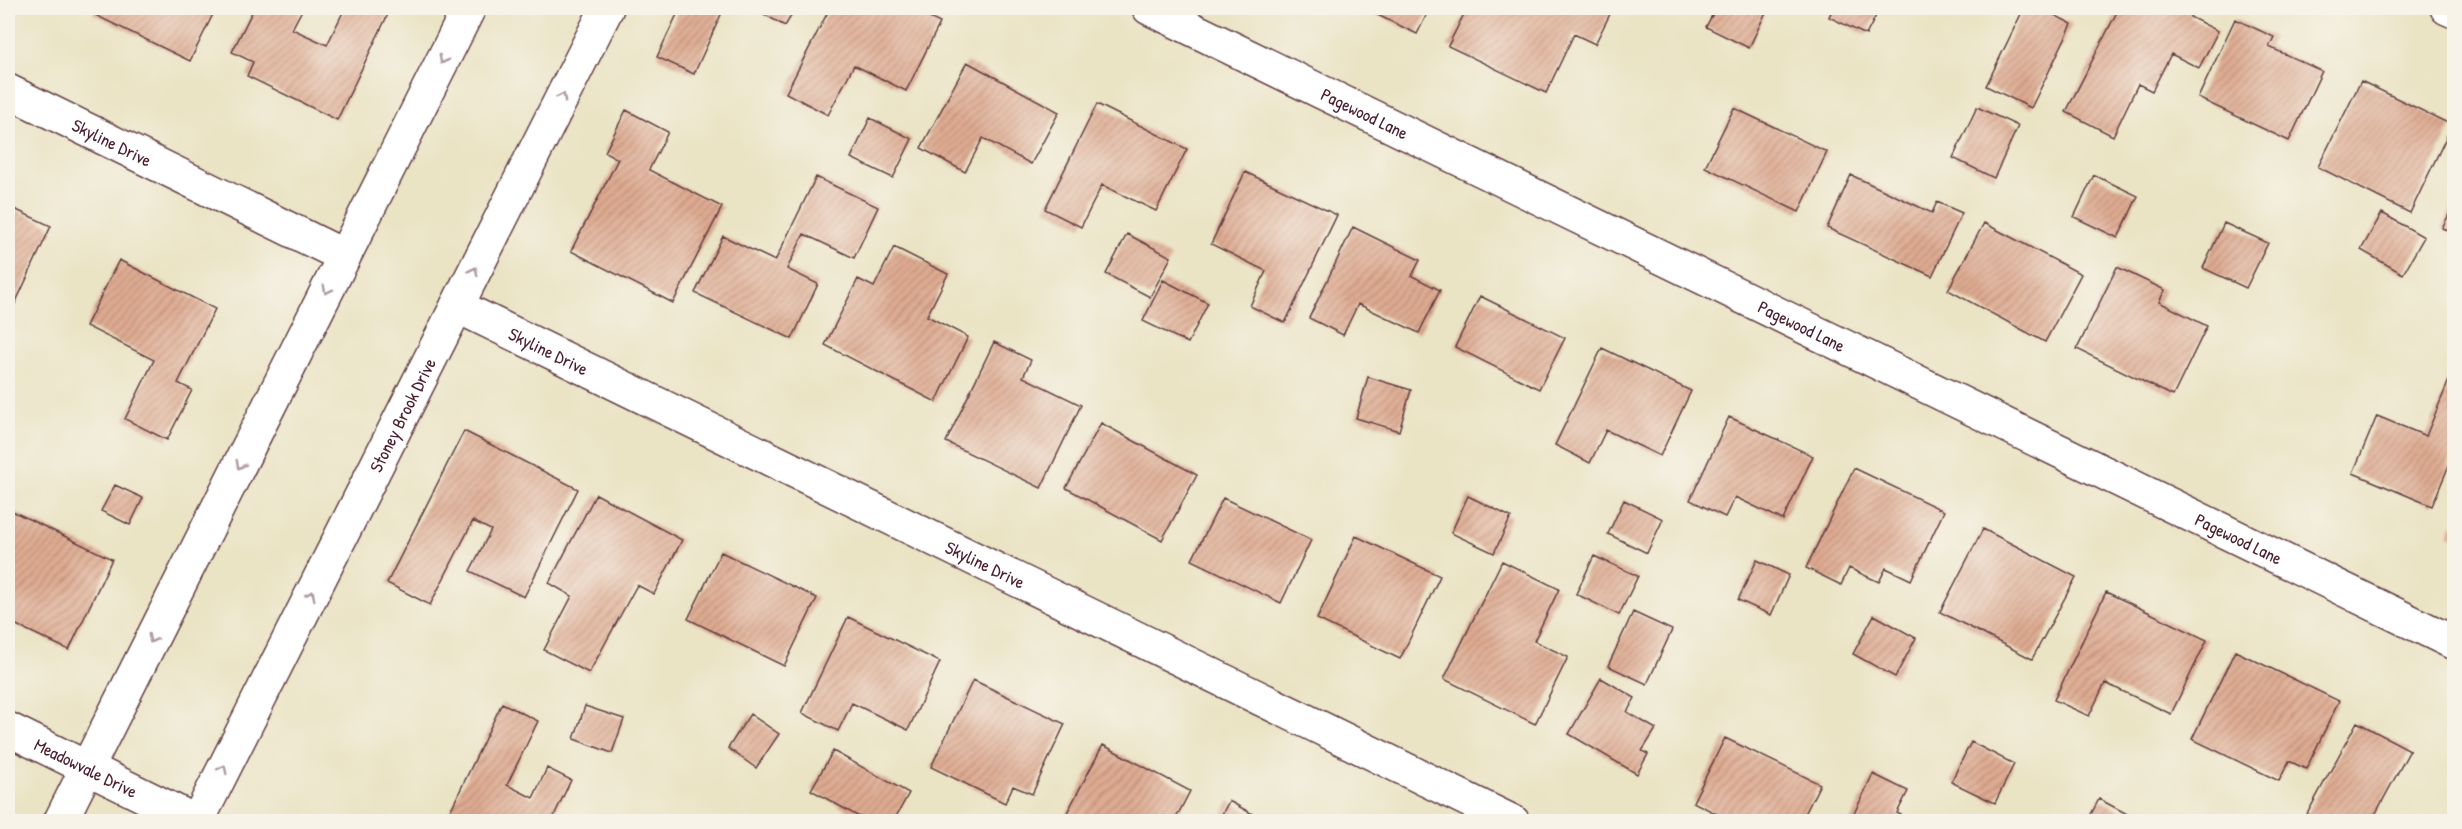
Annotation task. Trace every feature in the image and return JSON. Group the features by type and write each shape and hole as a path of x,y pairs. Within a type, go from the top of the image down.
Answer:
{"street":[{"path":"60,822 469,8"},
{"name":"Stoney Brook Drive","path":"197,822 607,8"},
{"name":"Pagewood Lane","path":"1149,8 2454,643"},
{"path":"2447,8 2454,11"},
{"name":"Skyline Drive","path":"8,91 344,256"},
{"name":"Skyline Drive","path":"457,306 1513,822"},
{"name":"Meadowvale Drive","path":"8,729 197,822"}],"building":[{"path":"96,8 216,8 190,61 93,14"},
{"path":"254,8 303,8 292,29 327,45 345,8 391,8 337,120 247,76 253,62 232,52"},
{"path":"680,8 724,8 694,74 657,57"},
{"path":"753,8 796,8 785,26"},
{"path":"830,8 909,8 940,23 906,91 854,65 828,115 786,93"},
{"path":"1363,8 1430,8 1417,34"},
{"path":"1467,8 1613,8 1595,44 1574,34 1546,93 1448,46"},
{"path":"1716,8 1757,8 1766,12 1749,48 1706,27"},
{"path":"1833,8 1880,8 1866,35 1829,17"},
{"path":"2024,8 2041,8 2072,24 2031,108 1986,86"},
{"path":"2119,8 2194,8 2190,17 2218,31 2199,68 2171,54 2152,91 2138,84 2113,136 2066,112"},
{"path":"2235,19 2274,37 2269,47 2322,71 2289,141 2198,98"},
{"path":"967,62 1059,112 1031,164 983,138 965,172 921,148"},
{"path":"2361,81 2452,125 2410,213 2318,167"},
{"path":"1097,104 1187,149 1156,211 1102,185 1081,227 1045,209"},
{"path":"1977,107 2018,126 1994,178 1953,158"},
{"path":"1734,108 1827,152 1799,212 1705,167"},
{"path":"626,110 668,132 649,170 722,207 673,303 571,251 618,159 605,152"},
{"path":"870,118 912,139 893,178 851,158"},
{"path":"1245,172 1337,215 1285,323 1250,306 1266,271 1211,244"},
{"path":"1851,175 1932,213 1937,202 1962,213 1932,276 1827,228"},
{"path":"2094,175 2138,196 2118,238 2074,217"},
{"path":"816,177 878,207 854,258 804,234 787,269 818,284 792,339 695,293 723,236 775,261"},
{"path":"2454,205 2454,234 2442,228"},
{"path":"8,206 51,226 8,319"},
{"path":"2382,213 2424,237 2403,274 2361,250"},
{"path":"1984,223 2081,274 2045,342 1948,290"},
{"path":"2224,223 2268,243 2246,288 2203,268"},
{"path":"1353,227 1420,260 1412,276 1440,290 1419,333 1358,304 1343,335 1309,318"},
{"path":"1127,234 1171,257 1150,297 1106,274"},
{"path":"894,247 948,274 927,316 968,337 936,402 825,345 858,279 874,287"},
{"path":"119,260 215,309 178,383 192,390 167,440 125,419 154,360 86,326"},
{"path":"2117,267 2165,290 2159,302 2207,326 2173,396 2077,349"},
{"path":"1163,280 1208,303 1188,343 1143,321"},
{"path":"1480,296 1565,338 1539,389 1455,347"},
{"path":"994,342 1031,360 1023,377 1081,405 1041,488 946,442"},
{"path":"1602,348 1691,391 1660,456 1606,430 1590,463 1555,445"},
{"path":"2454,368 2454,453 2432,506 2353,473 2377,416 2426,436"},
{"path":"1368,377 1411,390 1399,431 1356,418"},
{"path":"1729,417 1813,456 1783,520 1735,497 1725,517 1690,500"},
{"path":"1101,423 1197,475 1162,540 1066,488"},
{"path":"464,431 578,489 524,597 470,571 491,530 473,521 430,605 387,583"},
{"path":"1854,468 1944,511 1911,580 1886,568 1879,582 1849,568 1841,585 1806,568"},
{"path":"115,485 143,498 130,525 101,511"},
{"path":"596,494 682,540 654,594 637,585 589,673 544,650 572,596 549,583"},
{"path":"1468,496 1511,517 1494,553 1451,533"},
{"path":"1223,498 1311,540 1281,603 1192,560"},
{"path":"1624,500 1663,519 1647,553 1608,534"},
{"path":"8,509 112,559 69,650 8,621"},
{"path":"2454,523 2454,538 2448,535"},
{"path":"1983,529 2076,577 2032,659 1940,612"},
{"path":"1356,536 1440,576 1400,659 1317,619"},
{"path":"721,552 817,598 784,666 688,619"},
{"path":"1594,556 1638,576 1619,615 1576,594"},
{"path":"1757,560 1789,575 1771,615 1738,600"},
{"path":"1502,561 1559,589 1534,641 1568,657 1535,724 1444,679"},
{"path":"2106,592 2207,640 2171,714 2105,683 2089,716 2054,700"},
{"path":"1633,612 1672,630 1647,684 1608,666"},
{"path":"1874,615 1916,638 1895,677 1853,654"},
{"path":"848,617 940,662 908,730 852,703 838,731 802,713"},
{"path":"2235,651 2339,701 2306,769 2289,761 2279,781 2192,739"},
{"path":"1601,678 1635,698 1627,712 1656,729 1642,751 1648,754 1637,774 1569,734"},
{"path":"973,680 1065,724 1032,794 1013,786 1005,803 931,767"},
{"path":"502,703 538,721 507,785 533,798 547,768 571,780 551,822 445,822"},
{"path":"585,706 624,719 612,753 574,739"},
{"path":"750,714 779,734 756,768 728,748"},
{"path":"2357,722 2410,750 2371,822 2322,822 2307,814"},
{"path":"1725,738 1820,784 1801,822 1733,822 1693,802"},
{"path":"1971,742 2014,764 1995,803 1951,782"},
{"path":"1103,745 1190,791 1174,822 1062,822"},
{"path":"833,751 909,793 893,822 868,822 811,790"},
{"path":"1873,774 1908,791 1897,813 1914,822 1850,822"},
{"path":"2099,799 2142,822 2087,822"},
{"path":"1229,801 1267,822 1218,822"}]}
